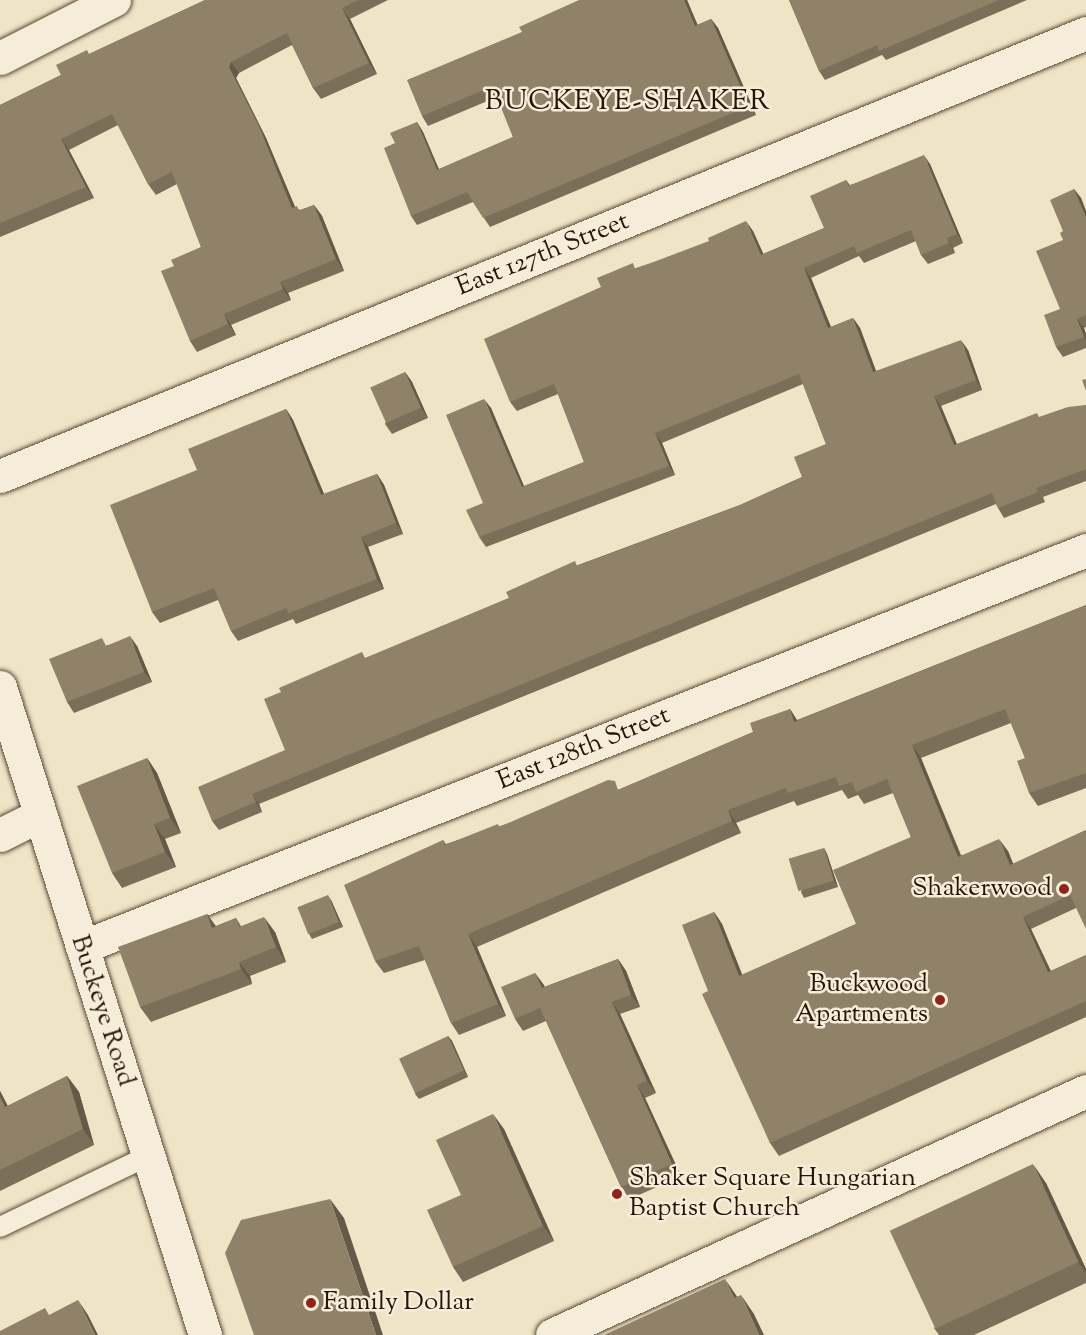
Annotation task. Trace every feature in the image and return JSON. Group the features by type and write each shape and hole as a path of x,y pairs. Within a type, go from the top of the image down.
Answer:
{"street":[{"path":"0,58 114,0"},
{"name":"East 127th Street","path":"0,476 1086,33"},
{"name":"East 128th Street","path":"82,947 1086,550"},
{"name":"Buckeye Road","path":"0,687 205,1335"},
{"path":"0,835 40,815"},
{"path":"552,1335 1086,1091"}],"lane":[{"path":"0,1227 148,1156"}],"building":[{"path":"205,0 358,0 342,8 369,63 313,88 287,33 231,62 229,67 259,126 292,208 297,206 299,211 314,205 336,259 280,282 283,289 224,314 228,324 190,341 161,271 174,266 171,260 201,247 172,172 148,184 112,114 61,139 86,187 0,223 0,105 61,75 56,65 87,50 89,54"},
{"path":"579,0 684,0 695,26 711,19 749,106 483,218 467,192 411,216 384,148 395,143 390,133 417,122 437,170 513,137 493,86 422,116 407,80 522,32 519,27"},
{"path":"789,0 999,0 879,51 877,45 819,71"},
{"path":"924,155 957,234 947,238 949,243 921,255 911,230 857,253 854,246 804,268 828,328 853,318 873,372 961,340 976,380 934,396 954,445 1037,413 1039,417 1068,407 1086,405 1086,469 1036,488 1038,492 998,508 992,493 252,794 256,802 212,821 198,787 285,750 264,699 281,692 279,688 362,652 365,658 509,598 506,592 575,561 577,566 740,505 802,477 794,457 826,444 799,374 655,433 669,466 479,537 466,510 483,503 446,415 484,399 522,487 584,462 554,384 510,402 484,339 601,287 597,278 633,263 635,269 709,241 708,238 746,221 761,255 824,228 810,196 846,180 848,186"},
{"path":"1074,189 1086,217 1086,315 1077,319 1084,337 1056,347 1044,315 1060,309 1036,251 1063,240 1060,233 1063,231 1050,200"},
{"path":"405,372 421,408 386,423 370,387"},
{"path":"1086,379 1086,391 1082,380"},
{"path":"286,409 321,495 377,474 396,523 361,537 377,579 289,613 286,608 231,631 214,588 152,612 110,505 197,470 188,449"},
{"path":"1086,605 1086,773 1029,793 1017,761 1025,758 1005,709 912,745 958,857 999,839 1010,865 1086,830 1086,929 1070,895 1023,917 1048,972 1086,955 1086,1001 770,1143 702,994 708,991 682,925 714,912 739,976 856,924 833,870 911,837 887,779 856,792 852,782 839,786 836,777 788,793 786,788 728,810 732,821 468,934 498,1004 451,1023 419,946 375,961 344,885 443,840 445,845 498,824 499,827 608,780 615,781 618,790 753,732 750,723 790,709 794,722"},
{"path":"130,636 144,672 67,702 49,659 102,638 106,646"},
{"path":"147,758 170,818 154,824 165,852 112,873 77,786"},
{"path":"824,848 834,881 799,891 789,859"},
{"path":"328,895 339,922 308,934 297,907"},
{"path":"207,914 212,928 236,918 239,927 264,917 276,947 239,962 241,969 140,1007 118,947"},
{"path":"618,959 631,995 612,1002 647,1081 637,1085 672,1164 621,1187 540,1008 515,1019 501,987 535,973 542,988"},
{"path":"448,1036 464,1070 415,1093 399,1059"},
{"path":"67,1076 83,1129 0,1170 0,1097 5,1107"},
{"path":"493,1114 543,1226 453,1267 427,1210 461,1195 436,1140"},
{"path":"1033,1164 1079,1262 935,1329 890,1231"},
{"name":"Family Dollar","path":"330,1199 376,1335 254,1335 225,1253 241,1220"},
{"path":"725,1279 734,1298 741,1295 759,1335 604,1335"},
{"path":"78,1300 95,1335 0,1335 0,1331 45,1308 49,1315"}],"place":[{"name":"Shakerwood","path":"1064,889"},
{"name":"Buckwood Apartments","path":"940,1000"},
{"name":"Shaker Square Hungarian Baptist Church","path":"617,1194"},
{"name":"Family Dollar","path":"311,1303"}],"district":[{"name":"BUCKEYE-SHAKER","path":"628,102"}]}
